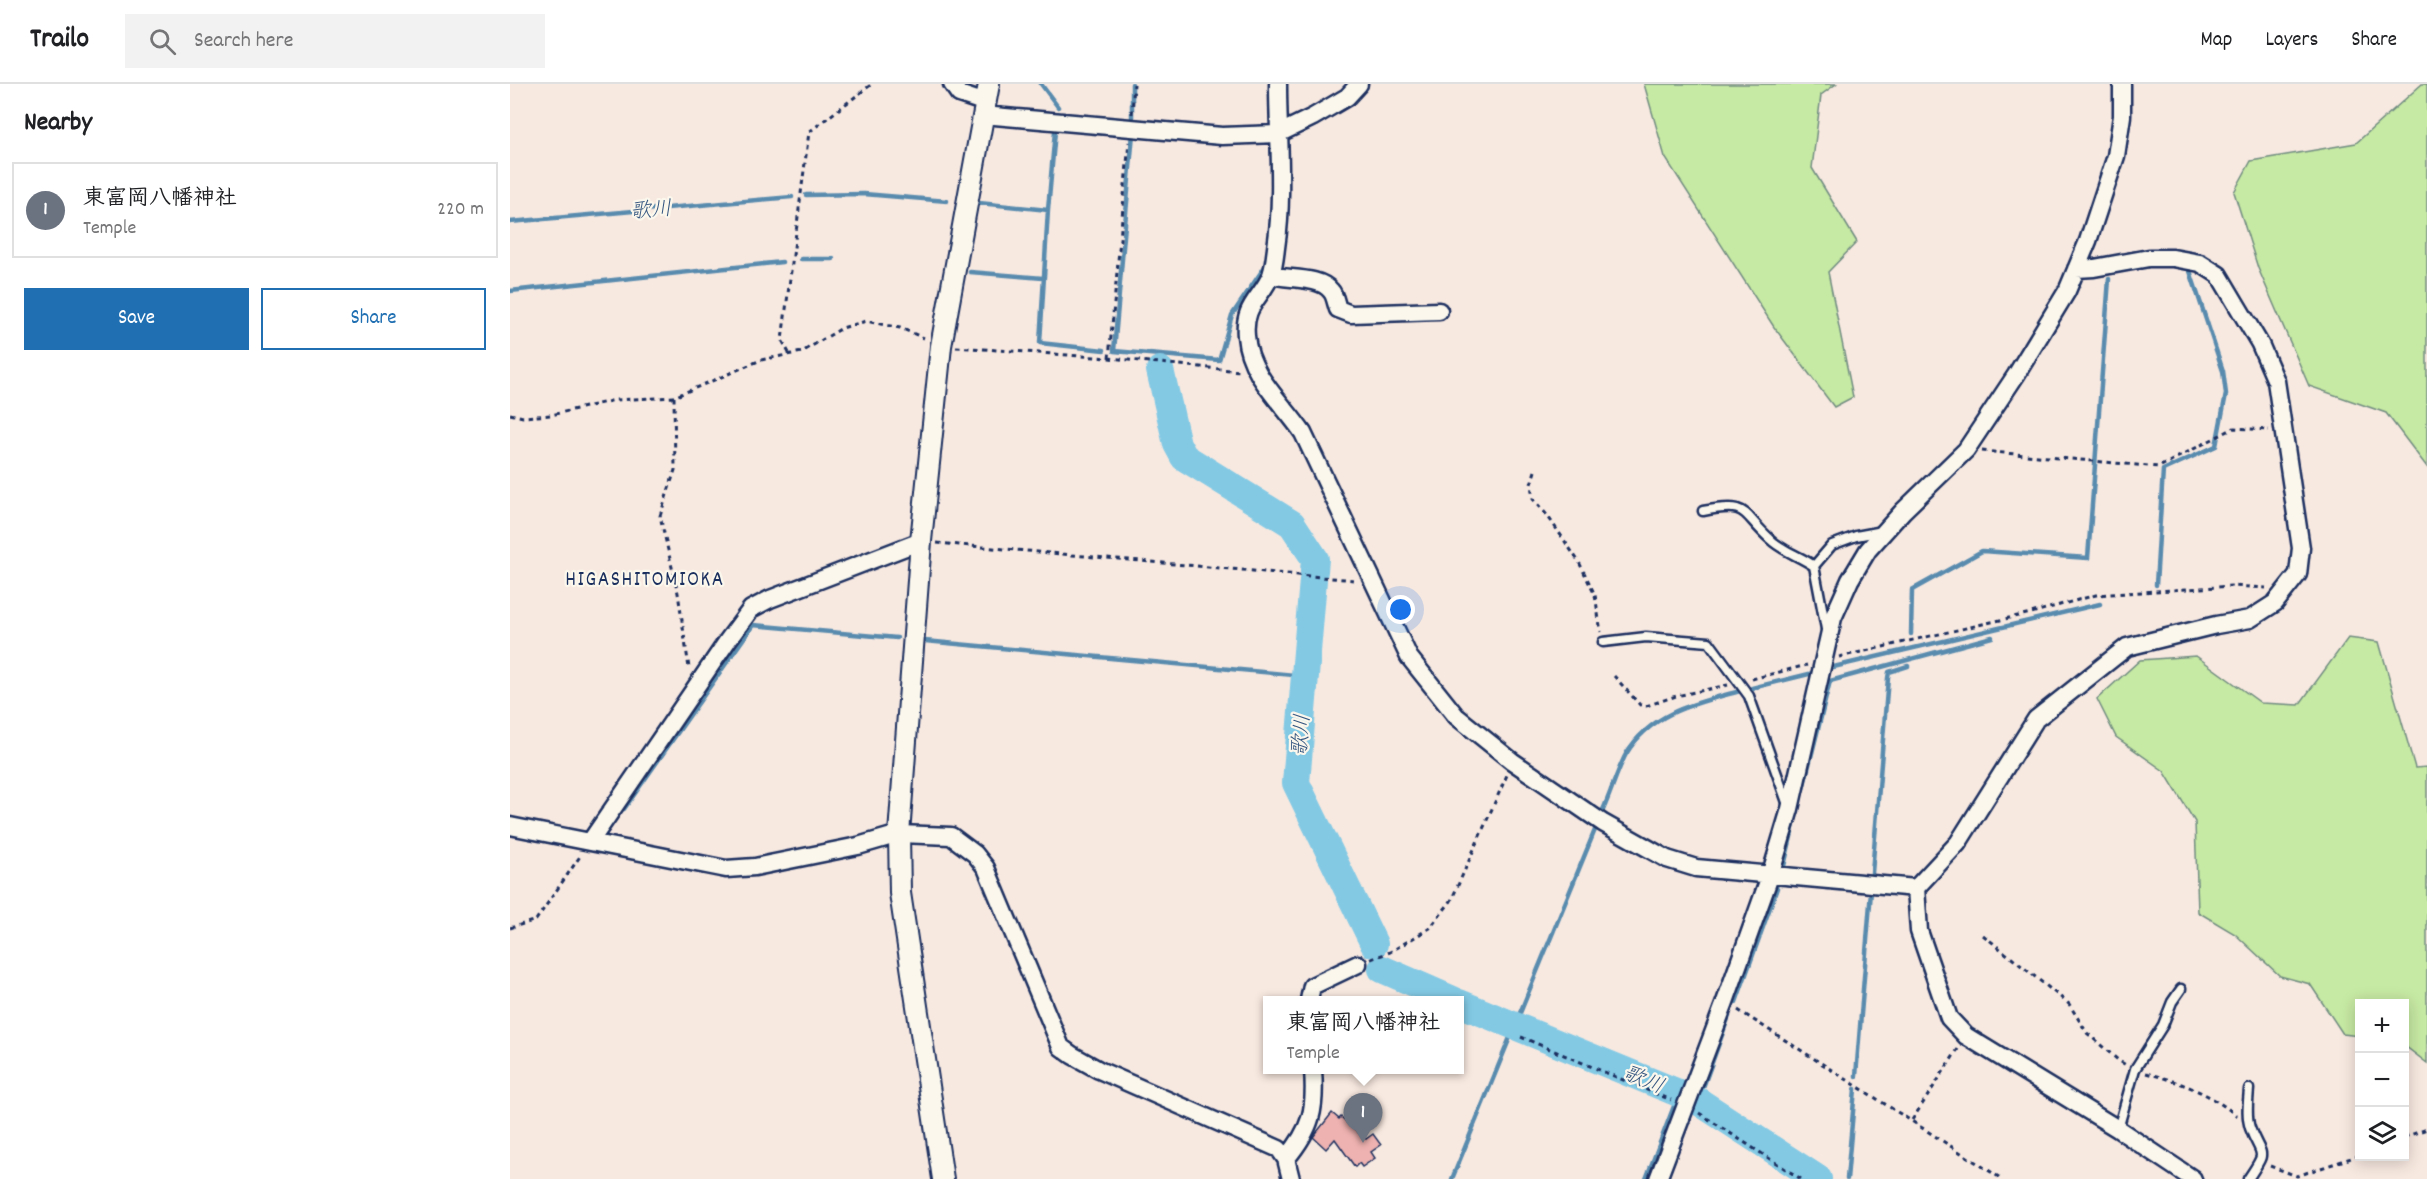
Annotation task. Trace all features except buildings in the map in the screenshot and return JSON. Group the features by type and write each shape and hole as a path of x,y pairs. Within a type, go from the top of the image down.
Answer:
{"street":[{"path":"952,84 959,94 986,101 1131,129 1222,136 1278,134 1347,97 1359,84"},
{"path":"1278,84 1280,206 1271,274 1248,309 1246,336 1256,373 1303,433 1409,657 1428,682 1456,716 1513,761 1603,823 1667,859 1696,868 1916,888"},
{"path":"1658,1179 1770,876 1790,809 1833,618 1850,580 1868,550 1884,531 1966,450 2067,291 2088,241 2116,156 2122,116 2122,84"},
{"path":"943,1179 900,893 899,834 921,541 941,346 986,101"},
{"path":"2076,269 2148,258 2173,258 2200,263 2219,275 2260,344 2276,381 2301,548 2298,574 2275,603 2250,619 2216,624 2127,647 2036,719 1958,843 1916,888 1919,931 1949,1017 1966,1036 2118,1129 2193,1179"},
{"path":"1271,274 1285,279 1317,280 1331,291 1338,309 1351,314 1439,311"},
{"path":"590,842 751,609 770,599 921,541"},
{"path":"510,826 726,869 756,867 858,846 899,834 951,836 975,854 986,868 1061,1047 1099,1070 1279,1149 1286,1159 1292,1179"},
{"path":"1310,996 1312,986 1358,964"},
{"path":"1286,1159 1299,1144 1309,1123 1315,1098 1313,1074"}],"lane":[{"path":"1703,511 1732,507 1745,512 1770,540 1814,566 1828,638"},
{"path":"1814,566 1832,546 1856,536 1884,531"},
{"path":"1603,642 1646,637 1709,642 1741,682 1749,696 1790,809"},
{"path":"2118,1129 2134,1069 2163,1025 2172,1002 2181,989"},
{"path":"2248,1089 2250,1127 2262,1151 2260,1161 2248,1179"}],"path":[{"path":"789,354 782,340 808,132 872,84"},
{"path":"1109,358 1134,84"},
{"path":"510,414 523,417 551,415 615,400 674,397 761,360 802,352 842,328 866,321 900,328 941,346 1109,358 1256,373"},
{"path":"674,397 675,470 660,516 678,593 691,681 696,688"},
{"path":"1966,450 2159,467 2234,428 2284,431"},
{"path":"1535,471 1532,484 1533,499 1547,515 1579,562 1595,595 1603,642"},
{"path":"921,541 1372,582"},
{"path":"1614,676 1640,705 1646,706 1676,696 1822,668 2096,595 2232,586 2286,588"},
{"path":"1358,964 1390,952 1430,928 1451,901 1513,761"},
{"path":"510,928 536,920 590,842"},
{"path":"1983,935 2069,1004 2087,1033 2119,1061 2134,1069 2186,1084 2224,1105 2250,1127"},
{"path":"1725,1002 2002,1179"},
{"path":"1912,1120 1966,1036"},
{"path":"1521,1037 1687,1100 1801,1179"},
{"path":"2409,1135 2427,1129"},
{"path":"2260,1161 2297,1176 2355,1157"}],"green space":[{"path":"1644,84 1836,84 1821,95 1812,168 1857,242 1828,272 1853,397 1834,407 1774,327 1665,157"},
{"path":"2422,84 2427,84 2427,467 2386,413 2309,386 2258,268 2234,192 2251,161 2356,143"},
{"path":"2348,638 2379,642 2415,768 2427,767 2427,1063 2409,1049 2409,999 2355,999 2355,1036 2343,1034 2310,984 2280,976 2235,934 2198,912 2195,822 2164,771 2116,737 2097,699 2140,660 2196,656 2261,703 2299,705"}],"waterway":[{"path":"1041,84 1058,107"},
{"path":"1132,84 1132,125"},
{"path":"1048,210 1055,131"},
{"name":"歌川","path":"1133,133 1114,351 1219,360 1232,315 1266,265"},
{"name":"歌川","path":"806,195 864,194 947,201"},
{"name":"歌川","path":"510,222 792,197"},
{"name":"歌川","path":"979,203 1048,210 1040,343 1104,350"},
{"path":"801,259 833,259"},
{"path":"510,291 782,262"},
{"path":"2156,585 2163,470 2216,446 2226,394 2223,371 2190,271"},
{"path":"970,272 1043,278"},
{"path":"1911,634 1912,590 1982,551 2088,558 2109,279"},
{"name":"歌川","path":"1160,370 1177,444 1184,457 1292,524 1315,559 1314,571"},
{"name":"歌川","path":"1313,580 1296,783 1374,944"},
{"path":"1825,669 2100,604"},
{"path":"624,809 753,625 897,638"},
{"path":"1803,789 1830,681 1992,637"},
{"path":"925,641 1305,676"},
{"path":"1872,873 1889,672 1908,666"},
{"path":"1752,688 1817,672"},
{"path":"1603,810 1626,754 1648,728 1676,711 1740,691"},
{"path":"1784,866 1795,820"},
{"path":"1452,1179 1597,825"},
{"path":"1736,1002 1777,888"},
{"path":"1856,1076 1871,891"},
{"name":"歌川","path":"1382,969 1444,996"},
{"name":"歌川","path":"1464,1005 1698,1101 1818,1179"},
{"path":"1698,1101 1729,1016"},
{"path":"1847,1179 1855,1089"},
{"path":"1646,1179 1674,1106"}],"place":[{"name":"東富岡八幡神社","path":"1363,1143"}],"district":[{"name":"HIGASHITOMIOKA","path":"645,578"}]}
